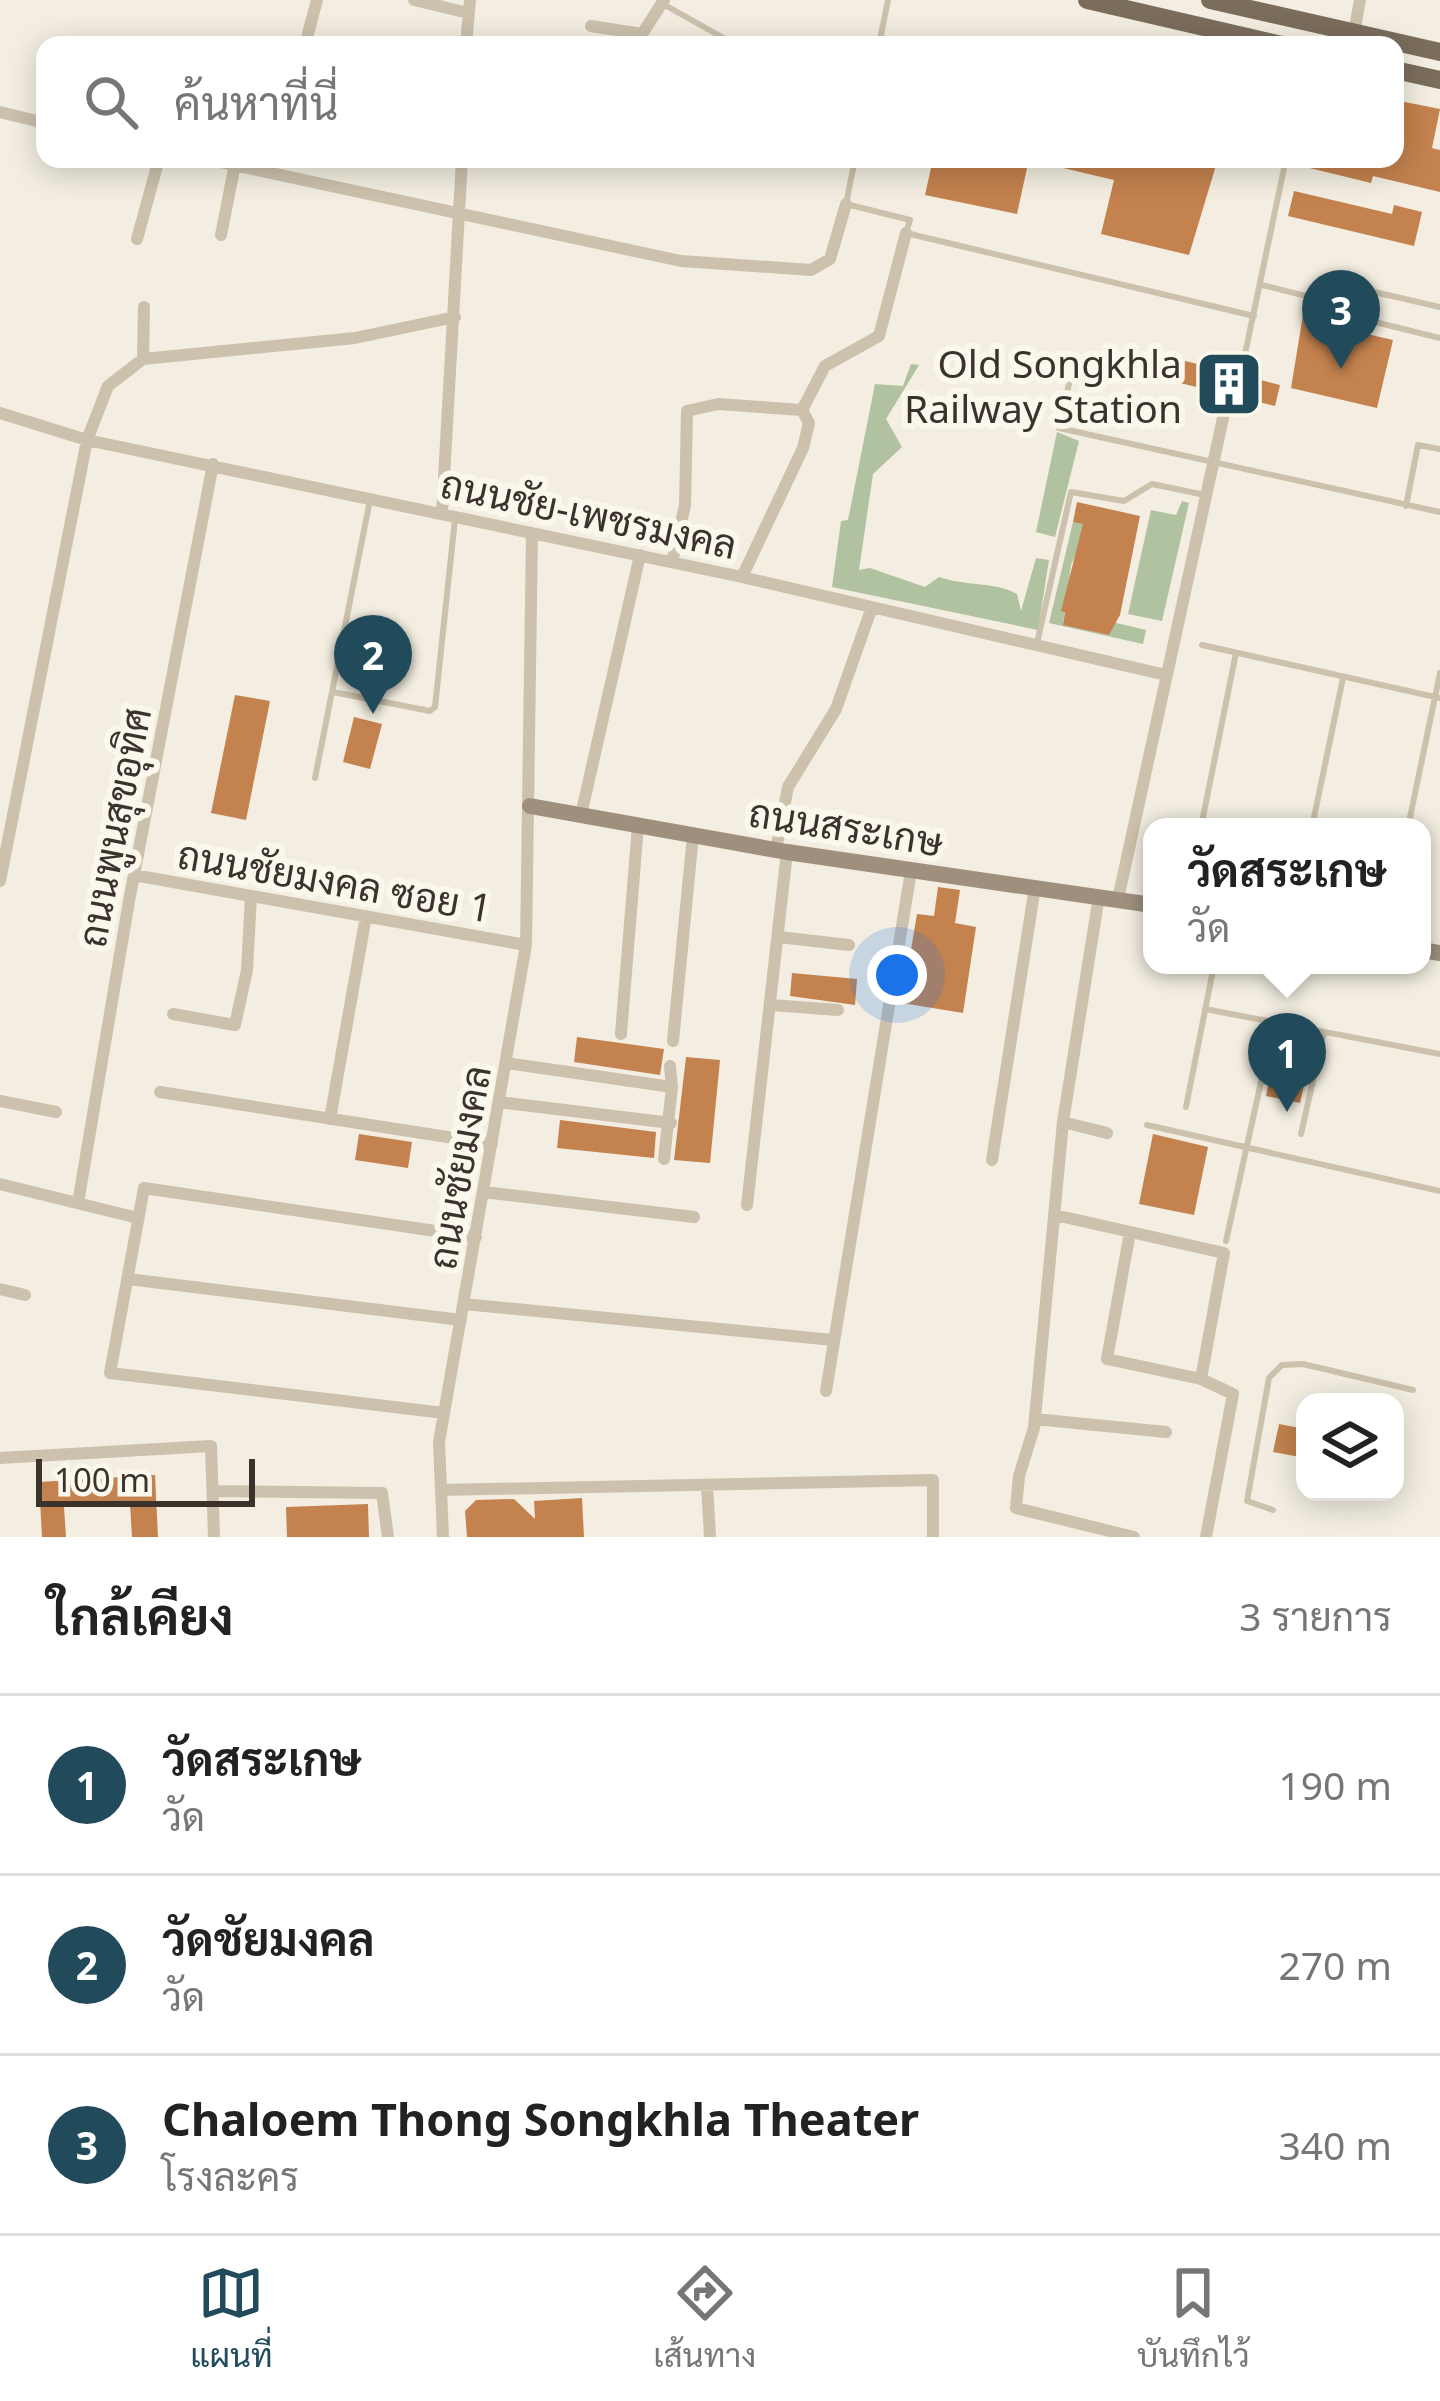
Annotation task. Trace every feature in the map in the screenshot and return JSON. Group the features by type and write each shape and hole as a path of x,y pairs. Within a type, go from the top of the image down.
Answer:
{"main road":[{"path":"1087,0 1243,36"},
{"path":"1210,0 1371,36"},
{"path":"1404,44 1440,52"},
{"path":"1404,72 1440,80"}],"street":[{"path":"307,36 317,0"},
{"path":"414,0 469,6 467,36"},
{"path":"1354,32 1360,0"},
{"path":"591,26 641,34 663,2"},
{"path":"0,112 36,121"},
{"path":"137,239 157,168"},
{"path":"221,235 234,168"},
{"path":"254,168 682,260 812,270 830,259 846,203"},
{"path":"448,514 462,168"},
{"path":"802,410 825,366 879,336 906,233"},
{"path":"143,359 144,307"},
{"path":"0,881 87,440 108,386 143,359 355,338 455,317"},
{"path":"672,562 685,505 688,412 718,404 802,410"},
{"path":"1134,1537 1016,1508 1018,1475 1035,1419 1063,1122 1109,898 1166,675 1225,409"},
{"path":"742,577 803,448 809,422 802,410"},
{"name":"ถนนชัย-เพชรมงคล","path":"0,413 87,440 742,577 1166,675"},
{"name":"ถนนพูนสุขอุทิศ","path":"79,1203 134,875 213,464"},
{"name":"ถนนชัยมงคล","path":"443,1537 444,1413 526,945 532,533"},
{"path":"581,815 640,555"},
{"path":"748,1205 779,937 788,787 836,709 872,607"},
{"name":"ถนนสระเกษ","path":"530,806 781,851 1143,904"},
{"path":"621,1034 638,826"},
{"path":"673,1041 693,835"},
{"path":"826,1391 911,871"},
{"name":"ถนนชัยมงคล ซอย 1","path":"134,875 526,945"},
{"path":"992,1160 1035,887"},
{"path":"173,1014 235,1024 247,970 251,896"},
{"path":"330,1119 366,916"},
{"path":"779,937 849,945"},
{"path":"772,1005 838,1010"},
{"path":"506,1063 672,1087"},
{"path":"664,1159 671,1124 670,1066"},
{"path":"160,1092 492,1144"},
{"path":"0,1101 56,1112"},
{"path":"500,1102 671,1124"},
{"path":"1063,1122 1107,1132"},
{"path":"0,1184 138,1218"},
{"path":"444,1413 110,1373 143,1188 476,1237"},
{"path":"484,1192 694,1217"},
{"path":"1055,1215 1224,1253 1201,1379"},
{"path":"1130,1232 1107,1358 1201,1379 1233,1394 1206,1537"},
{"path":"128,1279 461,1320"},
{"path":"0,1289 25,1295"},
{"path":"464,1304 833,1340"},
{"path":"1035,1419 1166,1432"},
{"path":"0,1458 211,1446 214,1537"},
{"path":"441,1490 933,1480 933,1537"},
{"path":"706,1485 710,1537"},
{"path":"213,1491 371,1490 386,1497 388,1537"}],"lane":[{"path":"881,36 888,0"},
{"path":"663,2 722,36"},
{"path":"853,168 846,203 910,220 906,233 1254,316"},
{"path":"1245,354 1284,168"},
{"path":"1262,285 1330,302 1351,316 1440,338"},
{"path":"1330,302 1358,288 1440,307"},
{"path":"1072,375 1059,428 1440,512"},
{"path":"1406,506 1418,445 1440,449"},
{"path":"1037,645 1071,491 1124,501 1152,484 1205,495"},
{"path":"315,778 371,497"},
{"path":"334,692 430,711 434,707 448,514"},
{"path":"1202,645 1438,698"},
{"path":"1203,818 1236,653"},
{"path":"1410,818 1440,673"},
{"path":"1314,818 1343,677"},
{"path":"1186,1107 1212,974"},
{"path":"1205,1010 1440,1054"},
{"path":"1226,1241 1274,1023"},
{"path":"1300,1134 1324,1032"},
{"path":"1148,1125 1440,1191"},
{"path":"1273,1510 1247,1501 1269,1378 1282,1365 1303,1364 1413,1390"}],"green space":[{"path":"911,364 919,365 886,419 902,447 873,474 859,570 870,568 925,587 939,577 1000,588 1017,594 1021,611 1036,558 1049,560 1038,630 832,587 841,521 848,520 875,384 903,386"},
{"path":"1057,432 1079,441 1055,537 1036,532"},
{"path":"1182,501 1189,503 1162,621 1128,614 1151,510 1176,515"},
{"path":"1073,522 1088,525 1071,565 1063,624 1109,635 1112,622 1146,630 1143,644 1049,623"}],"building":[{"path":"1404,102 1440,109 1432,148 1440,150 1440,192 1373,176 1371,183 1309,168 1404,168"},
{"path":"931,168 1027,168 1017,214 925,195"},
{"path":"1063,168 1215,168 1189,255 1101,234 1114,180"},
{"path":"1294,191 1392,214 1394,205 1422,212 1414,246 1288,216"},
{"path":"1304,309 1339,317 1346,322 1345,329 1393,340 1377,408 1291,388"},
{"name":"Old Songkhla Railway Station","path":"1185,361 1227,371 1229,364 1240,367 1238,374 1280,385 1275,406 1180,383"},
{"path":"1077,502 1140,516 1120,615 1109,635 1063,625 1065,612 1061,611 1083,524 1073,522"},
{"path":"235,695 270,701 246,820 211,813"},
{"path":"354,717 382,724 370,769 343,762"},
{"path":"938,887 960,890 955,923 976,927 963,1013 902,1003 917,914 934,916"},
{"path":"792,973 857,979 855,1005 790,996"},
{"path":"577,1037 664,1049 660,1075 574,1062"},
{"path":"1278,1038 1313,1046 1300,1103 1266,1096"},
{"path":"686,1057 720,1060 710,1163 674,1160"},
{"path":"560,1120 656,1132 654,1158 557,1148"},
{"path":"359,1134 412,1142 408,1168 355,1160"},
{"path":"1153,1134 1208,1147 1194,1215 1139,1204"},
{"path":"1279,1424 1296,1427 1296,1456 1273,1452"},
{"path":"155,1475 158,1537 132,1537 130,1504 64,1507 66,1537 42,1537 39,1482"},
{"path":"582,1498 584,1537 467,1537 465,1511 476,1500 514,1499 535,1519 534,1501"},
{"path":"368,1504 369,1537 287,1537 286,1507"}],"place":[{"name":"Chaloem Thong Songkhla Theater","path":"1341,369"},
{"name":"Old Songkhla Railway Station","path":"1229,384"},
{"name":"วัดชัยมงคล","path":"373,714"},
{"name":"วัดสระเกษ","path":"1287,1112"}]}
